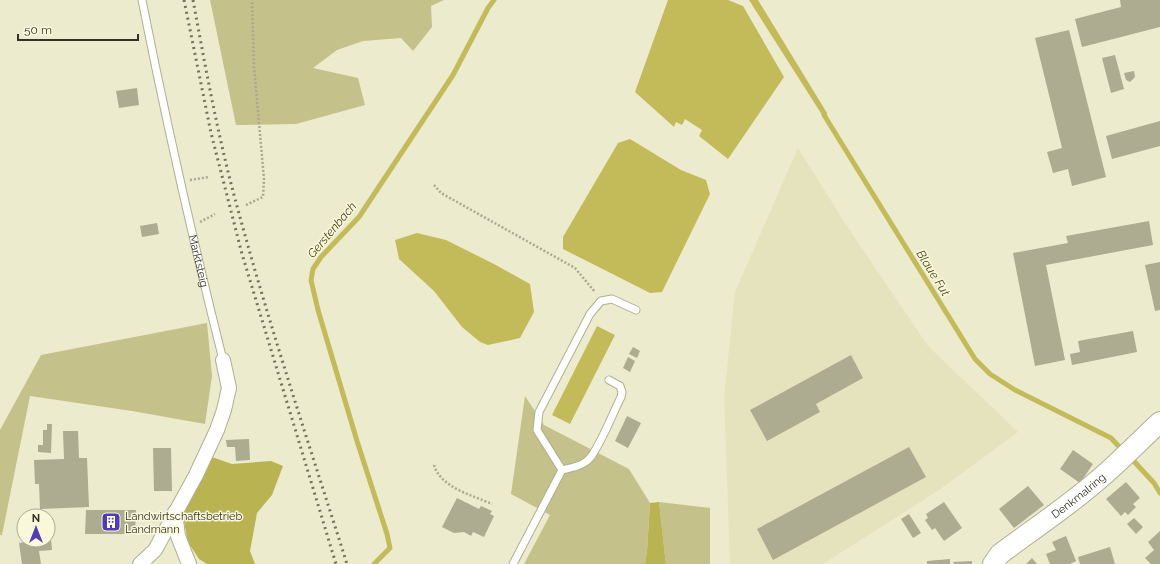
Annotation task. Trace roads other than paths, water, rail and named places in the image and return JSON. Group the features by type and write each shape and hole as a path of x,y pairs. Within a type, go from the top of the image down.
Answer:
{"street":[{"name":"Marktsteig","path":"140,564 155,550 196,475 217,430 224,410 228,388 224,360"},
{"name":"Denkmalring","path":"994,564 1000,554 1079,495 1116,465 1160,422"},
{"path":"175,512 178,536 189,564"}],"lane":[{"name":"Marktsteig","path":"142,0 171,145 193,240 224,360"},
{"path":"562,470 537,430 539,412 590,314 600,301 612,299 636,310"},
{"path":"562,470 577,467 589,459 600,440 622,392 620,386 609,380"},
{"path":"513,564 562,470"}],"waterway":[{"name":"Gerstenbach","path":"374,564 390,548 318,310 311,280 313,269 321,257 359,217 453,75 488,8 494,0"},
{"name":"Blaue Fut","path":"824,115 975,359 990,374 1015,390 1111,438 1124,452"},
{"name":"Blaue Fut","path":"1130,457 1154,483 1160,493"}],"railway":[{"path":"184,0 211,133 242,254 336,564"},
{"path":"193,0 217,122 234,195 274,334 347,564"}],"place":[{"name":"Landwirtschaftsbetrieb Landmann","path":"111,522"}]}
